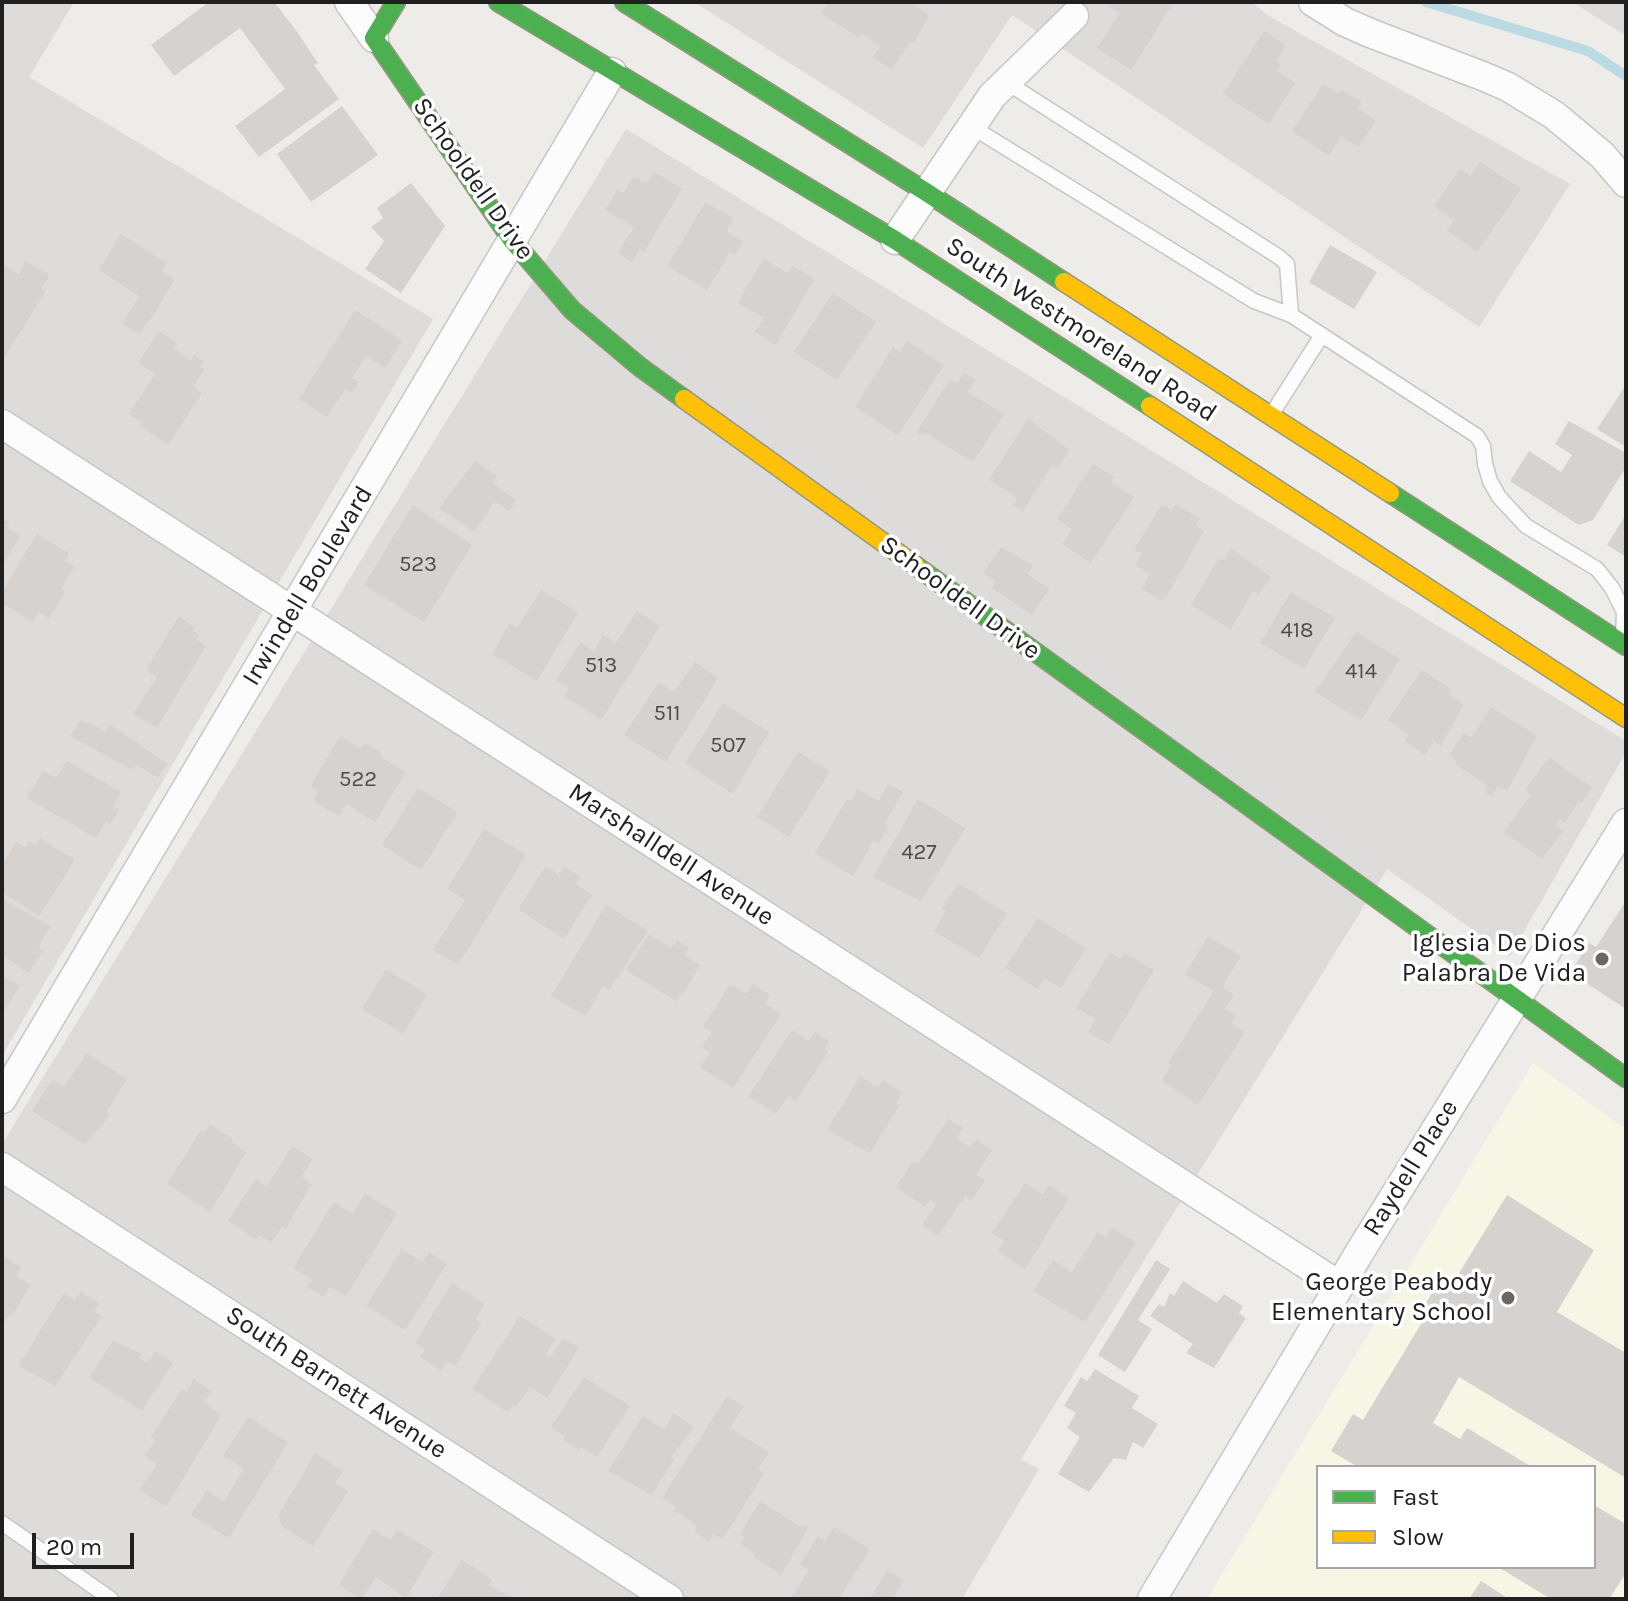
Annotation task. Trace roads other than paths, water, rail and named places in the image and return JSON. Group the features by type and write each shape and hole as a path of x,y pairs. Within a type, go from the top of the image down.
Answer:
{"main road":[{"path":"374,38 396,2"},
{"name":"South Westmoreland Road","path":"498,2 895,240 1626,718"},
{"name":"South Westmoreland Road","path":"624,2 926,192 1625,646"},
{"name":"Schooldell Drive","path":"374,38 512,240 572,310 640,367 1626,1078"}],"street":[{"name":"Schooldell Drive","path":"349,2 374,38"},
{"path":"1313,2 1357,28 1508,87 1554,115 1602,155 1626,183"},
{"path":"895,240 992,96 1074,16"},
{"name":"Irwindell Boulevard","path":"2,1099 612,72"},
{"name":"Marshalldell Avenue","path":"2,424 1340,1286"},
{"name":"Raydell Place","path":"1152,1599 1340,1286 1626,823"},
{"name":"South Barnett Avenue","path":"2,1167 669,1599"}],"lane":[{"path":"1006,82 1279,257 1287,264 1291,315"},
{"path":"972,127 1254,301 1291,315 1477,436 1483,446 1490,481 1499,497 1526,526 1597,569 1612,588 1624,612 1625,646"},
{"path":"1271,416 1322,335"},
{"path":"2,1523 111,1599"}],"waterway":[{"path":"1426,2 1588,51 1626,76"}],"place":[{"name":"Iglesia De Dios Palabra De Vida","path":"1602,959"},
{"name":"George Peabody Elementary School","path":"1508,1298"}]}
